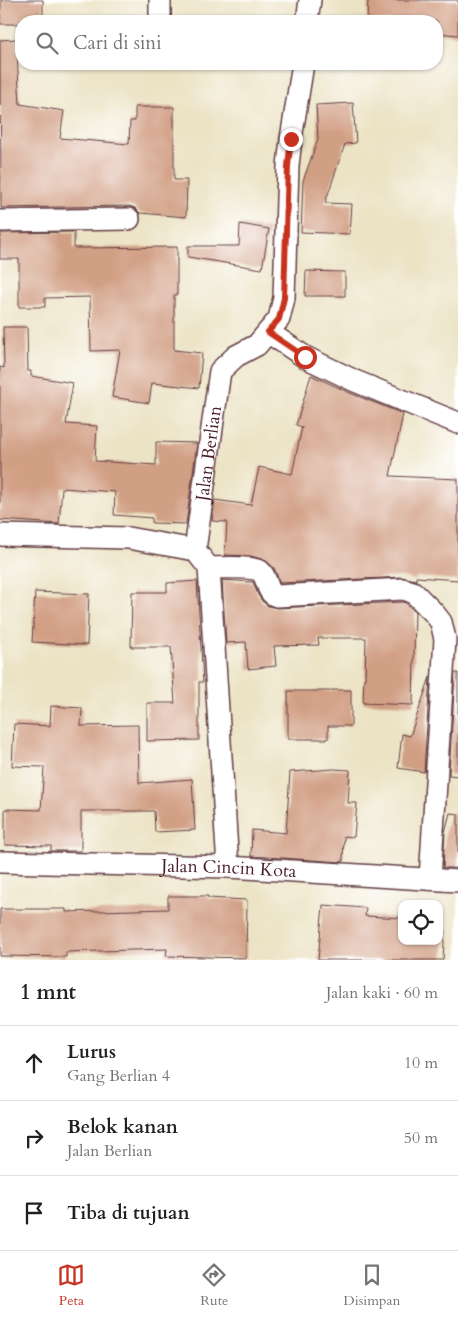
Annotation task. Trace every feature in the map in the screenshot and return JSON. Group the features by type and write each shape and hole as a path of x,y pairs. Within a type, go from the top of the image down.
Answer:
{"street":[{"path":"160,0 160,15"},
{"path":"308,15 310,0"},
{"name":"Jalan Berlian","path":"195,550 220,372 236,356 257,345 279,319 284,298 288,166 302,70"},
{"path":"0,221 128,219"},
{"path":"268,332 305,357 355,381 458,423"},
{"path":"0,534 128,538 195,550 209,568 228,867"},
{"path":"209,568 249,568 258,570 264,575 270,591 273,595 277,596 403,589 414,592 434,612 452,639 430,879"},
{"name":"Jalan Cincin Kota","path":"0,862 228,867 458,881"}],"building":[{"path":"1,0 43,0 43,15 15,15 15,24 0,24"},
{"path":"368,0 458,0 458,35 443,34 443,15 367,15"},
{"path":"15,39 15,70 18,70 20,104 64,111 60,138 129,144 130,121 135,121 135,107 174,107 174,180 187,180 186,217 140,213 135,208 129,206 1,208 0,40"},
{"path":"353,103 356,143 345,144 325,203 352,204 350,234 301,232 303,181 318,139 316,105"},
{"path":"240,224 269,229 262,269 188,257 188,246 239,246"},
{"path":"74,232 74,248 177,247 177,295 174,295 174,350 202,353 199,388 152,383 149,403 112,397 120,350 91,351 90,297 45,298 45,307 19,307 19,259 0,259 1,233"},
{"path":"306,271 345,272 345,296 305,296"},
{"path":"3,327 27,327 28,371 31,371 31,376 73,383 66,424 97,426 95,461 156,465 156,442 197,443 186,524 152,523 152,518 114,515 115,492 62,488 59,524 0,520 0,367 4,368"},
{"path":"311,375 403,414 390,476 458,479 458,580 416,577 416,580 402,577 280,583 274,568 265,560 251,556 225,555 227,522 212,521 215,500 251,505 259,467 292,474 302,427 296,425"},
{"path":"222,580 253,582 262,601 268,606 277,608 406,603 415,612 413,705 363,703 366,638 318,638 319,645 274,646 276,666 248,669 246,642 226,643"},
{"path":"197,581 203,682 199,682 199,740 147,741 147,703 175,703 171,647 131,647 132,592 167,592 167,583"},
{"path":"35,592 89,594 87,645 32,642"},
{"path":"455,673 458,673 458,776 449,775"},
{"path":"430,677 424,772 398,768 402,734 410,736"},
{"path":"351,690 351,726 328,726 328,739 288,739 288,691"},
{"path":"51,706 82,708 81,726 138,725 139,783 192,779 195,830 155,832 154,811 81,811 81,851 51,851 51,846 5,845 5,809 41,810 44,767 12,766 14,724 50,726"},
{"path":"334,769 350,770 348,803 357,803 354,837 344,836 343,862 251,856 252,830 286,833 290,772"},
{"path":"450,813 458,814 458,868 443,868 445,832"},
{"path":"168,896 208,896 208,898 247,900 246,958 166,956 167,949 66,952 66,957 0,956 0,909 66,909 66,912 168,909"},
{"path":"323,905 366,908 365,916 398,918 398,945 443,945 443,928 445,928 443,960 318,960"}],"route":[{"path":"291,139 288,166 284,298 279,319 268,332 305,357"}]}
